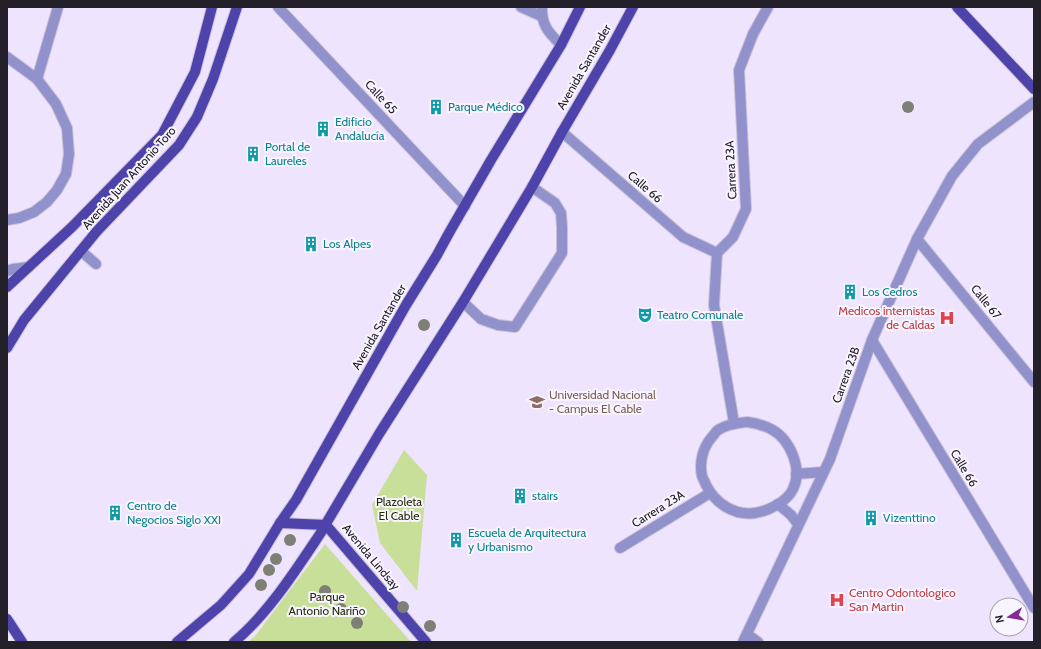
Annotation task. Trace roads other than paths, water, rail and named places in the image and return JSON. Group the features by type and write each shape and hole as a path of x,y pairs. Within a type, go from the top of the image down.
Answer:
{"main road":[{"name":"Avenida Juan Antonio Toro","path":"7,287 72,227 162,135 195,72 212,7"},
{"name":"Avenida Juan Antonio Toro","path":"7,348 24,320 97,231 179,144 197,117 213,79 237,7"},
{"name":"Avenida Santander","path":"178,642 221,605 249,574 296,500 406,305 561,45 580,7"},
{"name":"Avenida Santander","path":"234,642 246,632 280,592 326,525 379,434 463,302 532,187 633,7"},
{"path":"957,7 1034,89"},
{"name":"Avenida Lindsay","path":"280,523 326,525 426,642"},
{"path":"7,619 22,642"}],"street":[{"path":"37,79 58,7"},
{"name":"Calle 65","path":"278,7 465,206"},
{"path":"521,7 541,12 549,33 561,45"},
{"name":"Carrera 23A","path":"717,253 733,237 746,209 739,70 753,34 768,7"},
{"path":"7,57 37,79 56,104 67,128 69,154 66,174 57,190 47,202 34,212 19,218 7,220"},
{"name":"Carrera 23B","path":"745,638 830,459 872,340 917,239 952,176 978,144 1034,102"},
{"name":"Calle 66","path":"562,132 683,237 717,253"},
{"path":"463,302 481,319 498,325 515,327 562,254 561,214 555,203 532,187"},
{"name":"Calle 67","path":"917,239 1034,382"},
{"path":"81,251 96,264"},
{"path":"717,253 714,305 734,423"},
{"path":"7,271 29,267"},
{"name":"Calle 66","path":"872,340 1034,608"},
{"path":"747,422 760,424 772,429 790,448 796,474 796,483 792,491 778,504 766,510 754,513 742,512 729,508 719,502 710,492 702,477 701,459 707,443 718,430 734,423 747,422"},
{"path":"796,474 823,472"},
{"name":"Carrera 23A","path":"620,548 710,492"},
{"path":"778,504 791,515 798,524"},
{"path":"745,638 758,642"}],"place":[{"name":"Parque Médico","path":"436,107"},
{"name":"Edificio Andalucía","path":"323,129"},
{"name":"Portal de Laureles","path":"253,154"},
{"name":"Los Alpes","path":"311,244"},
{"name":"Los Cedros","path":"850,292"},
{"name":"Teatro Comunale","path":"645,315"},
{"name":"Medicos internistas de Caldas","path":"947,318"},
{"name":"Universidad Nacional - Campus El Cable","path":"537,402"},
{"name":"stairs","path":"520,496"},
{"name":"Centro de Negocios Siglo XXI","path":"115,513"},
{"name":"Vizenttino","path":"871,518"},
{"name":"Escuela de Arquitectura y Urbanismo","path":"456,540"},
{"name":"Centro Odontologico San Martin","path":"837,600"}],"park label":[{"name":"Plazoleta El Cable","path":"399,509"},
{"name":"Parque Antonio Nariño","path":"327,604"}]}
